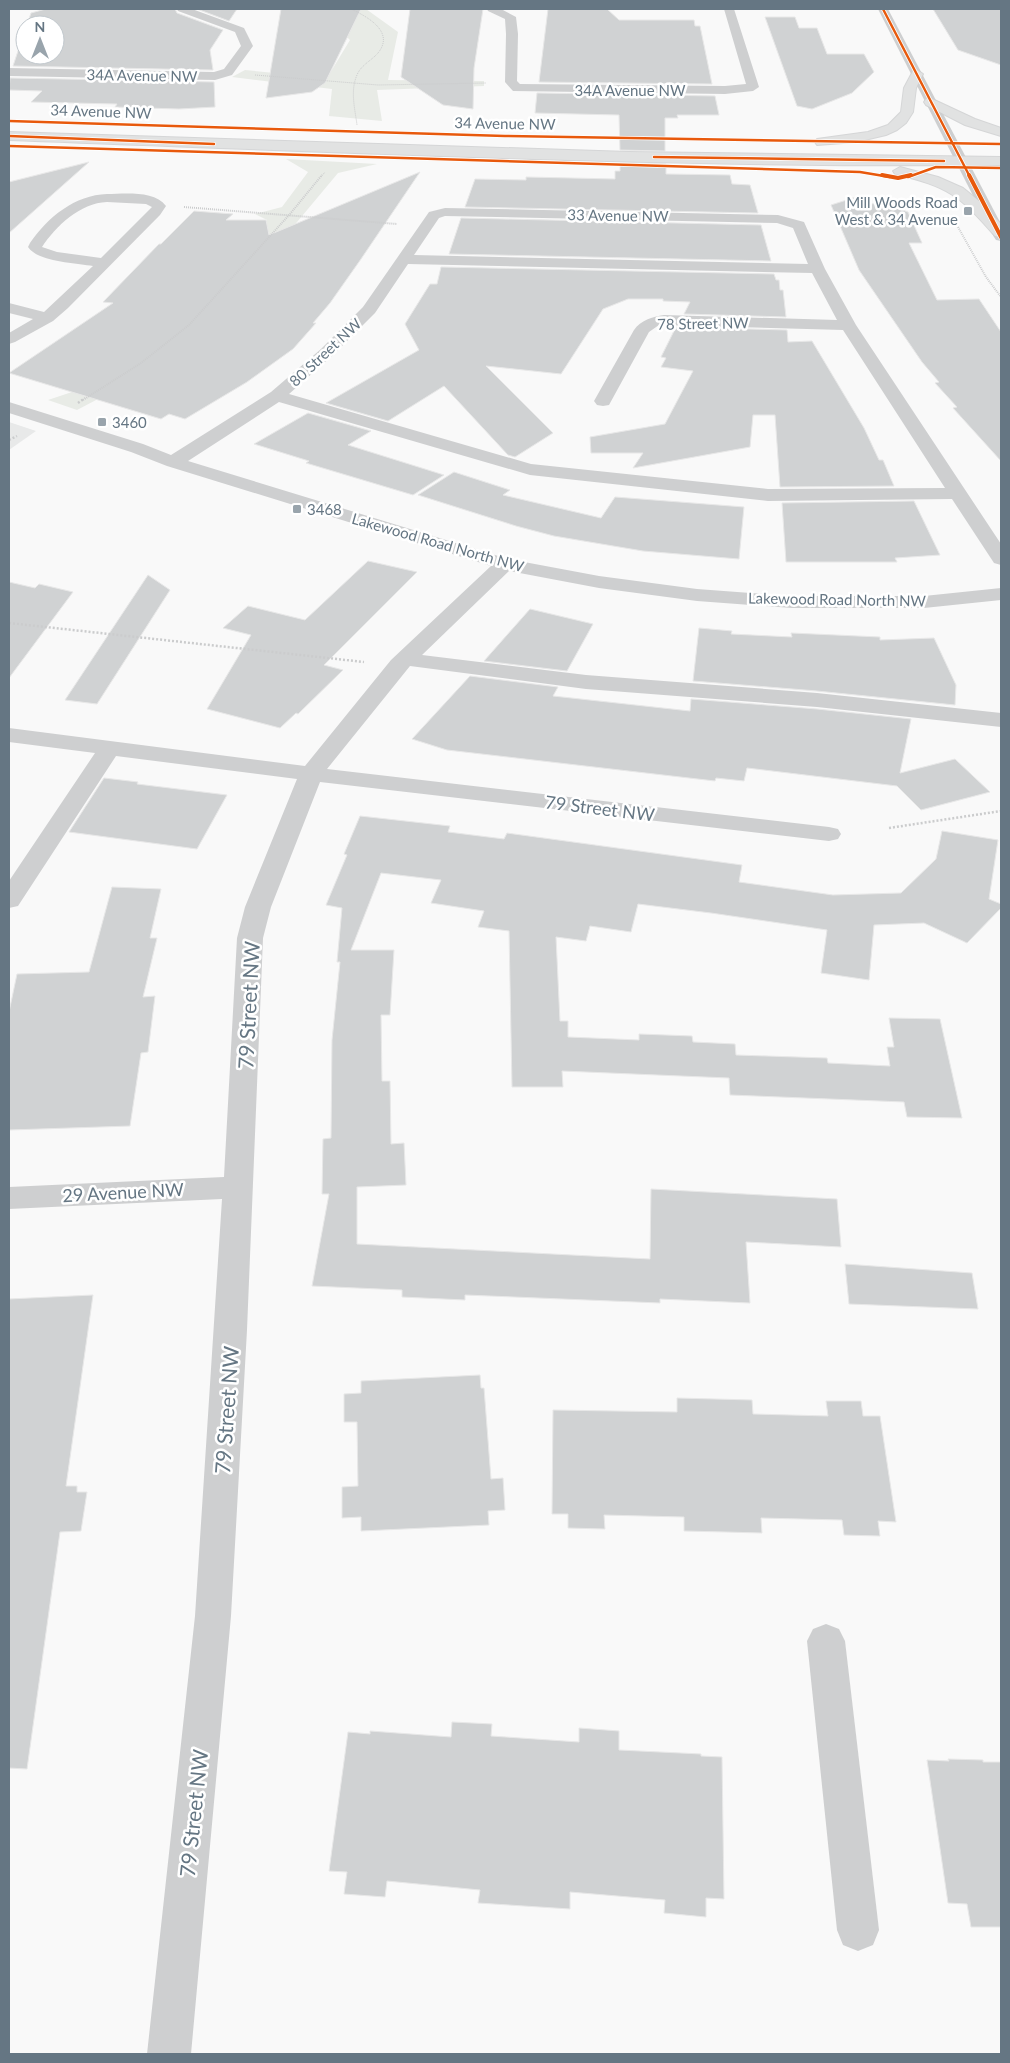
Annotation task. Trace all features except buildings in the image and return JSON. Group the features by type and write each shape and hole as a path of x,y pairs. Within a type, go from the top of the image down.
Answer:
{"main road":[{"path":"822,142 869,136 882,132 894,125 902,119 907,111 910,89 917,74"},
{"path":"930,102 970,122 1001,132"},
{"name":"34 Avenue NW","path":"9,121 354,132 1001,144"},
{"name":"34 Avenue NW","path":"9,136 583,155 791,160 1001,161"},
{"path":"583,155 650,152 936,151 948,150 954,144"},
{"path":"963,161 977,156 1001,153"},
{"path":"791,160 853,164 916,173 966,196 1001,233"}],"street":[{"name":"34A Avenue NW","path":"9,72 216,76 228,72 247,46 240,30 182,9"},
{"name":"34A Avenue NW","path":"492,9 510,17 512,34 511,82 517,88 625,90 743,89 753,87 730,9"},
{"path":"883,9 930,102 1001,233"},
{"path":"9,339 47,318 62,305 104,263 155,212 159,206 157,203 140,199 108,198 82,202 68,213 35,247 37,250 55,256 104,263"},
{"name":"33 Avenue NW","path":"445,212 778,219 799,225 817,269"},
{"name":"80 Street NW","path":"174,462 277,396 327,352 369,310 434,216 445,212"},
{"path":"403,259 817,269 848,325 1001,559"},
{"path":"9,308 47,318"},
{"name":"78 Street NW","path":"602,401 642,330 646,325 654,322 664,320 848,325"},
{"path":"277,396 530,469 768,495 957,493"},
{"name":"Lakewood Road North NW","path":"9,407 137,448 174,462 505,564 599,582 698,595 792,602 924,602 1001,594"},
{"name":"79 Street NW","path":"169,2054 213,1616 231,1330 250,938 258,907 311,774 405,659 505,564"},
{"path":"405,659 586,682 817,700 1001,720"},
{"name":"79 Street NW","path":"9,735 311,774 829,834"},
{"path":"9,900 110,747"},
{"name":"29 Avenue NW","path":"9,1198 238,1187"},
{"path":"826,1641 858,1930"}],"path":[{"path":"351,9 379,26 384,42 378,53 359,71 354,84 356,130"},
{"path":"249,75 354,84 486,83"},
{"path":"76,404 141,363 189,325 290,214 326,171"},
{"path":"182,207 398,224"},
{"path":"955,221 986,277 1001,297"},
{"path":"9,623 373,663"},
{"path":"889,828 1001,811"}],"shaded area":[{"path":"318,9 366,9 398,32 388,80 484,81 484,86 377,90 382,121 329,116 332,89 232,77 245,70 327,78 350,40"},
{"path":"286,159 377,164 338,173 211,325 159,367 77,410 48,400 72,392 131,361 169,327 267,220 255,214 282,207 308,172"},
{"path":"9,422 36,431 9,450"}],"cycle path":[{"path":"883,9 1001,237"},
{"path":"9,121 505,136 1001,144"},
{"path":"9,136 214,144"},
{"path":"9,146 860,172 898,178 907,177 936,167 1001,168"},
{"path":"654,157 944,161"}],"place":[{"name":"Mill Woods Road West & 34 Avenue","path":"968,211"},
{"name":"3460","path":"102,422"},
{"name":"3468","path":"297,509"}]}
